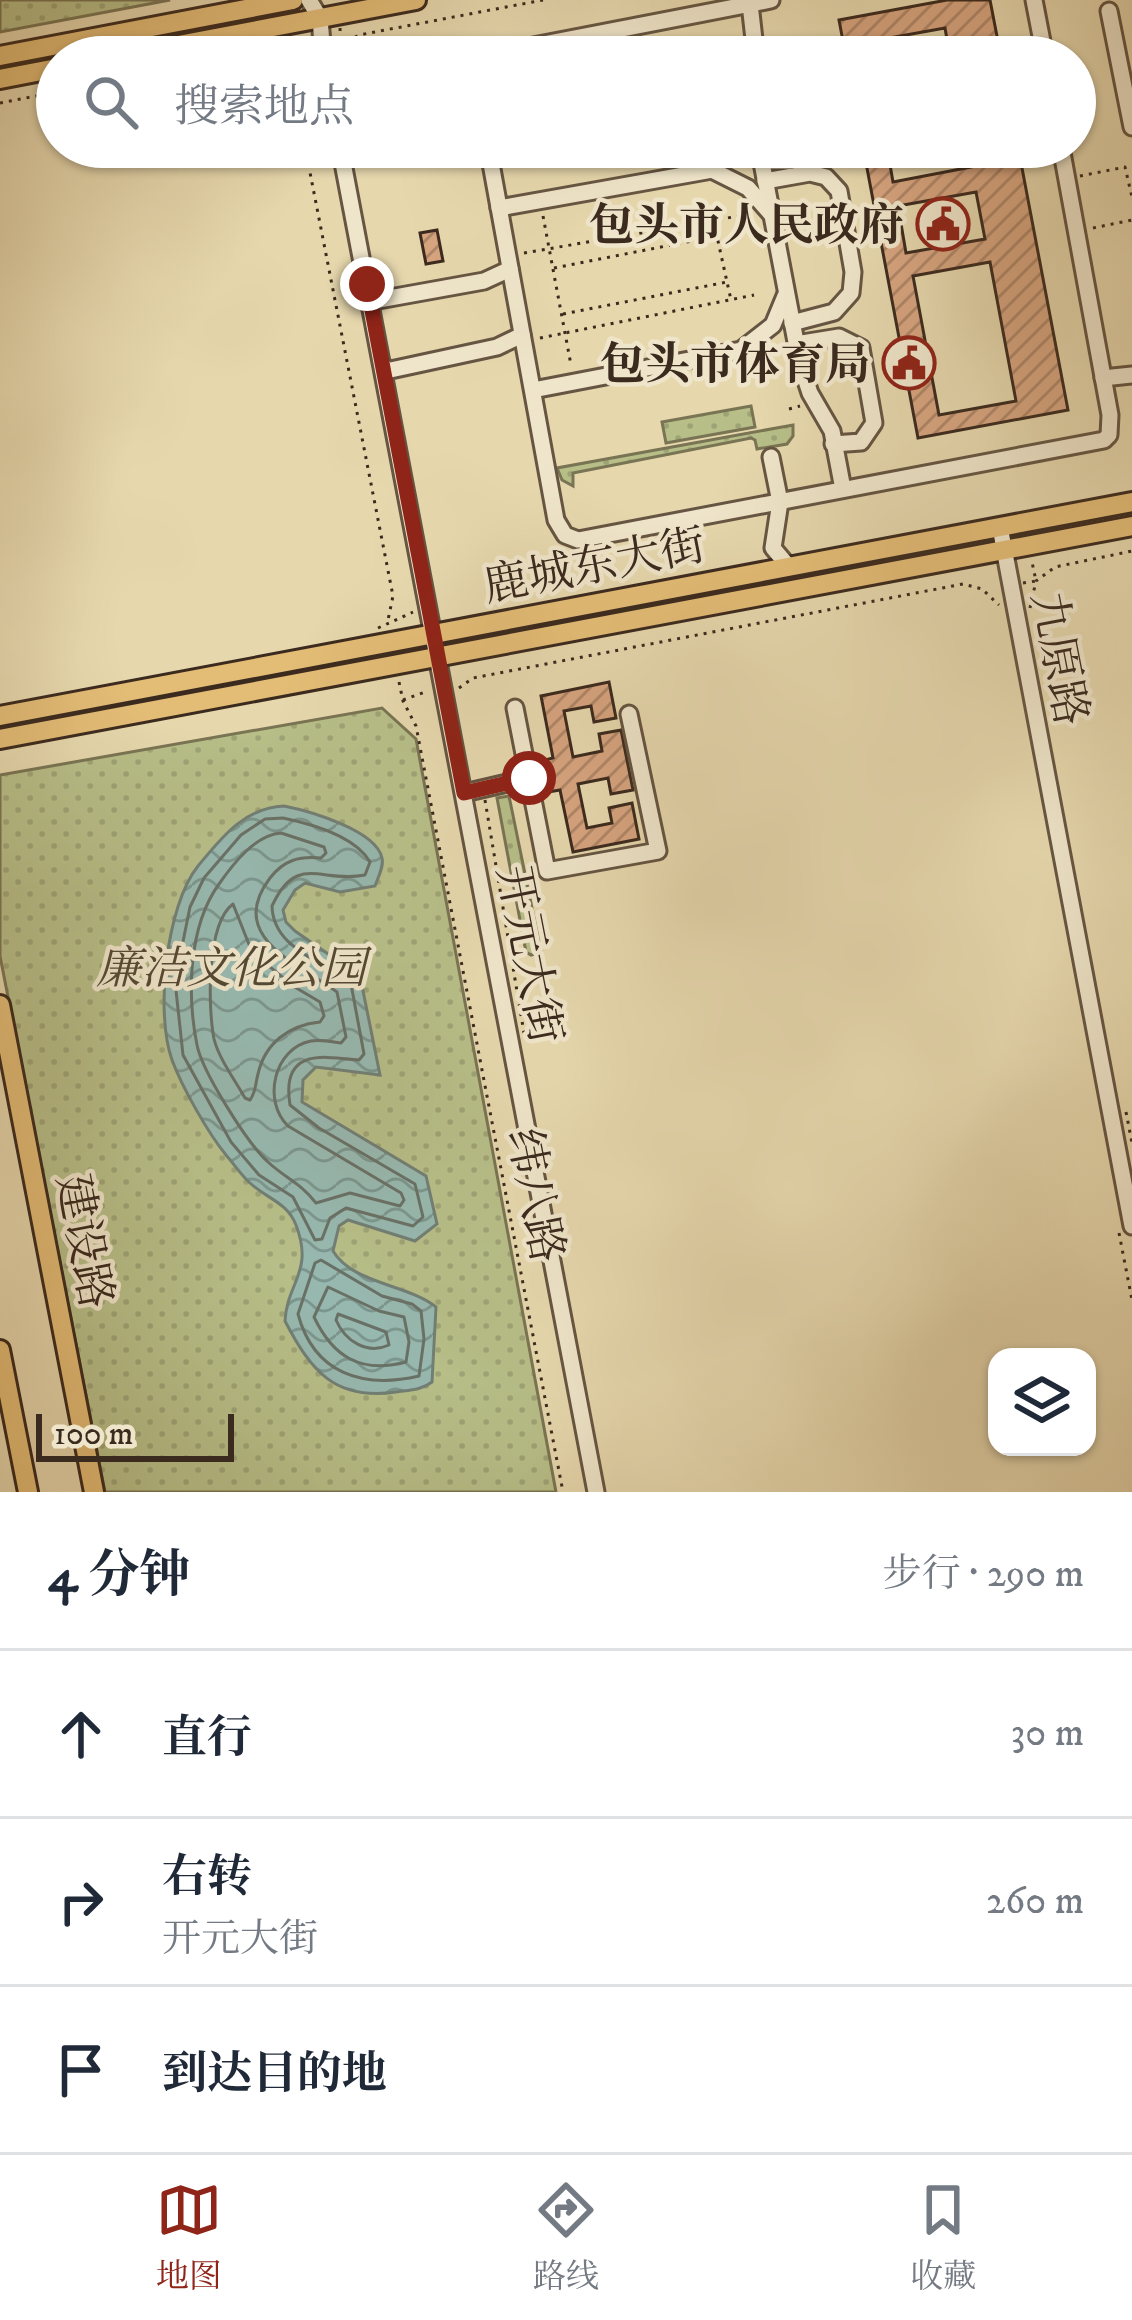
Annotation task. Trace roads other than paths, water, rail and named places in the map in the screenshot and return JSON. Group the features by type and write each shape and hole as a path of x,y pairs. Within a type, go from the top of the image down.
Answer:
{"main road":[{"path":"105,36 293,0"},
{"path":"225,36 416,0"},
{"path":"0,56 36,49"},
{"path":"0,79 36,72"},
{"name":"鹿城东大街","path":"0,716 1132,502"},
{"name":"鹿城东大街","path":"0,739 1132,526"},
{"name":"建设路","path":"0,1005 94,1492"},
{"path":"0,1350 28,1492"}],"street":[{"path":"309,0 320,18 321,36"},
{"path":"585,36 771,0"},
{"path":"1034,0 1041,36"},
{"path":"750,4 754,36"},
{"path":"1109,11 1132,127"},
{"name":"开元大街","path":"344,168 596,1492"},
{"path":"492,168 527,337 556,520 569,538 578,540 1104,440 1111,432 1111,422 1064,168"},
{"path":"762,168 803,378 832,431 844,489"},
{"path":"499,208 712,170 748,188 772,215"},
{"path":"765,182 810,173 826,177 839,191 854,272 851,293 834,312 791,323"},
{"path":"369,295 373,302 484,281 513,261"},
{"path":"532,390 741,350 772,325 786,289"},
{"path":"382,365 386,371 527,337"},
{"path":"796,344 839,337 853,340 862,352 874,423 861,442 833,444"},
{"path":"1103,378 1132,375"},
{"path":"771,457 779,502 773,548 789,567"},
{"name":"九原路","path":"1000,527 1132,1226"},
{"path":"515,708 547,871 658,851 629,714"},
{"path":"464,793 529,778"}],"water":[{"path":"284,806 355,831 382,858 375,886 340,892 305,883 283,910 295,931 360,976 380,1075 316,1067 303,1080 302,1102 426,1176 437,1224 415,1241 348,1220 339,1226 333,1251 353,1270 436,1307 432,1382 416,1389 375,1394 341,1387 305,1354 285,1321 301,1266 296,1225 282,1206 247,1180 219,1146 182,1083 167,1040 167,960 187,884 235,826 257,812"}],"place":[{"name":"包头市人民政府","path":"943,224"},
{"name":"包头市体育局","path":"909,363"}],"park label":[{"name":"廉洁文化公园","path":"231,967"}]}
